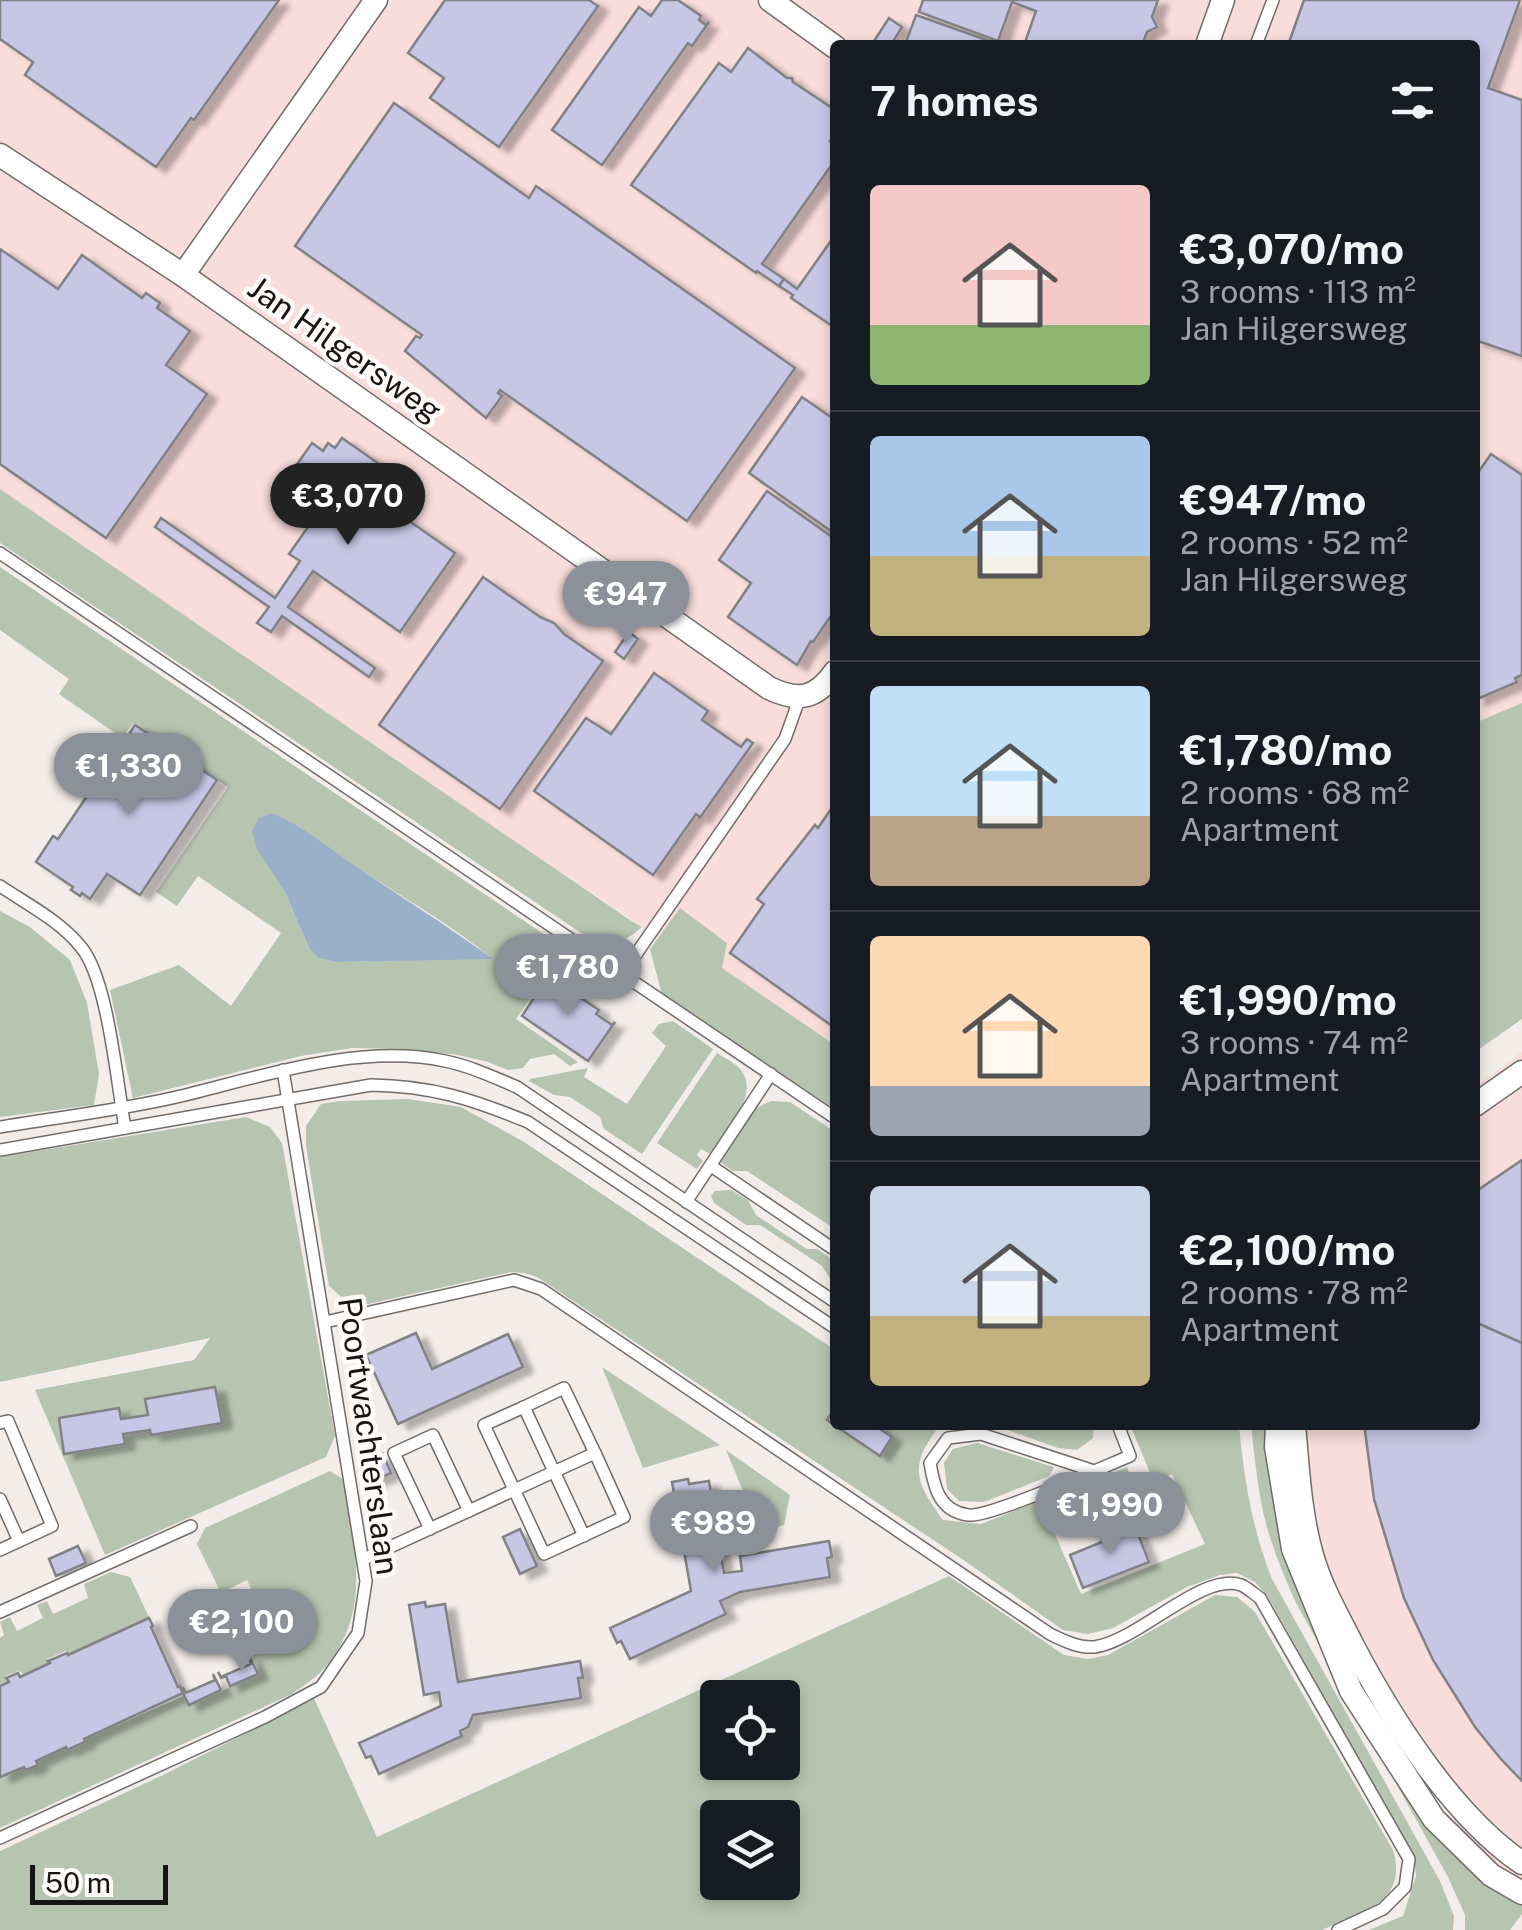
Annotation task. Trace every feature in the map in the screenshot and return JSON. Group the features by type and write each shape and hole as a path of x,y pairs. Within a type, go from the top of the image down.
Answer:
{"street":[{"path":"183,275 376,0"},
{"path":"770,0 830,43"},
{"path":"1209,40 1223,0"},
{"name":"Jan Hilgersweg","path":"0,155 183,275 769,688 785,696 800,697"},
{"path":"800,697 818,690 830,677"},
{"path":"1480,1088 1522,1059"},
{"path":"1480,1101 1522,1072"},
{"path":"1277,1430 1293,1549 1350,1691 1434,1818 1490,1875 1522,1893"},
{"path":"1295,1430 1312,1554 1331,1604 1398,1726 1453,1796 1496,1842 1522,1863"},
{"path":"1293,1549 1305,1514"},
{"path":"1293,1549 1318,1571"},
{"path":"1398,1726 1405,1774"},
{"path":"1405,1774 1453,1796"}],"lane":[{"path":"1258,40 1273,0"},
{"path":"0,553 830,1115"},
{"path":"623,973 786,739 800,697"},
{"path":"0,886 68,932 84,951 102,998 125,1128"},
{"path":"0,1126 178,1097 283,1070 343,1060 402,1056 443,1060 516,1087 830,1299"},
{"name":"Poortwachterslaan","path":"0,1838 248,1725 321,1687 358,1633 366,1581 364,1560 283,1070"},
{"path":"686,1202 772,1074"},
{"path":"0,1150 371,1085 409,1086 478,1101 528,1122 830,1325"},
{"path":"711,1166 830,1247"},
{"path":"324,1322 514,1280 542,1289 1070,1644 1092,1647 1115,1641 1216,1584 1241,1585 1260,1598 1409,1859 1404,1887 1384,1909 1338,1930"},
{"path":"823,1320 830,1310"},
{"path":"564,1388 624,1517 544,1554 484,1425 524,1407 564,1388"},
{"path":"524,1407 584,1536"},
{"path":"0,1423 8,1421 52,1526 0,1550"},
{"path":"1094,1470 981,1434 948,1438 930,1463 934,1491 948,1508 970,1516 990,1511 1130,1456 1120,1430"},
{"path":"430,1529 394,1453 433,1435 468,1511"},
{"path":"364,1560 594,1453"},
{"path":"0,1498 19,1541"},
{"path":"0,1612 191,1526"}],"shaded area":[{"path":"0,0 1522,0 1522,728 1480,747 1480,40 830,40 830,1051 0,501"},
{"path":"1522,1052 1522,1881 1464,1839 1301,1529 1289,1430 1480,1430 1480,1083"}],"green space":[{"path":"0,489 642,927 616,942 587,937 0,543"},
{"path":"0,567 591,966 573,990 548,974 516,1019 578,1062 570,1066 554,1054 530,1059 523,1068 508,1070 458,1055 352,1048 301,1056 133,1098 110,990 179,965 231,1006 281,933 198,876 177,906 156,892 228,787 134,723 122,738 59,694 69,679 0,630","holes":["272,813 440,920 491,958 337,962 318,958 309,948 285,892"]},
{"path":"1522,703 1522,1019 1480,1048 1480,721"},
{"path":"680,908 727,943 722,968 830,1042 830,1106 662,995 650,949"},
{"path":"0,911 30,927 70,960 87,1003 99,1074 94,1105 0,1117"},
{"path":"673,1021 713,1049 642,1154 604,1129 600,1117 570,1097 554,1095 529,1081 588,1068 584,1077 627,1104 666,1046 652,1033 659,1024"},
{"path":"717,1053 741,1070 746,1093 737,1115 710,1154 701,1149 697,1155 703,1161 697,1169 657,1143"},
{"path":"408,1099 461,1107 524,1142 830,1347 830,1430 937,1430 923,1452 919,1474 926,1495 943,1520 981,1524 1127,1467 1135,1490 1051,1525 1081,1594 1205,1544 1172,1474 1154,1482 1132,1430 1240,1430 1250,1504 1272,1579 1440,1881 1454,1916 1453,1930 1369,1930 1403,1916 1416,1876 1414,1858 1268,1597 1255,1582 1237,1573 1220,1575 1187,1587 1113,1628 1088,1634 1063,1630 537,1277 511,1272 368,1304 347,1302 329,1286 306,1146 306,1126 321,1104"},
{"path":"771,1101 790,1102 830,1129 830,1226 747,1171 733,1171 720,1162 756,1108"},
{"path":"246,1117 270,1127 282,1143 335,1436 326,1457 105,1555 35,1390 194,1360 210,1338 0,1382 0,1157"},
{"path":"731,1190 748,1200 756,1215 807,1249 817,1249 830,1258 830,1278 822,1266 760,1225 746,1225 714,1203 711,1196 715,1191"},
{"path":"602,1367 720,1445 643,1468"},
{"path":"1008,1430 1094,1430 1093,1438 1077,1450 1058,1448"},
{"path":"1252,1430 1271,1430 1290,1561 1430,1822 1522,1904 1522,1914 1510,1930 1465,1930 1465,1915 1448,1877 1296,1603 1267,1528"},
{"path":"977,1443 1054,1467 1049,1476 984,1502 959,1501 947,1489 944,1463 953,1449"},
{"path":"726,1450 790,1495 784,1525 760,1532"},
{"path":"330,1471 344,1480 356,1575 351,1620 324,1668 292,1694 0,1828 0,1778 38,1766 37,1761 65,1748 68,1751 86,1743 85,1739 184,1696 189,1706 259,1674 252,1656 277,1644 247,1580 221,1593 197,1544 205,1528"},
{"path":"111,1572 130,1577 149,1617 69,1654 66,1651 47,1659 48,1663 23,1674 19,1671 5,1676 6,1682 0,1684 0,1638 4,1635 0,1622 10,1617 17,1631 43,1618 37,1605 47,1601 53,1614 88,1598 84,1584"},
{"path":"949,1576 1064,1655 1088,1659 1108,1655 1215,1595 1237,1597 1255,1612 1393,1850 1394,1882 1378,1904 1322,1930 0,1930 0,1851 163,1775 313,1696 377,1837 700,1690 700,1780 800,1780 800,1680 721,1680"}],"water":[{"path":"272,813 313,836 493,959 337,962 318,958 309,948 285,892 256,847 252,831 259,818"}],"building":[{"path":"0,0 279,0 156,167 25,75 33,62 0,39"},
{"path":"445,0 589,0 598,6 499,147 430,98 444,78 408,53"},
{"path":"662,0 678,0 701,16 699,20 706,25 709,22 692,46 688,43 602,165 552,130 639,7 651,16"},
{"path":"923,0 1158,0 1152,17 1157,27 1147,32 1144,40 1026,40 1036,11 1012,2 998,40 919,12"},
{"path":"1304,0 1520,0 1488,88 1522,100 1522,356 1480,342 1480,40 1290,40"},
{"path":"916,15 987,40 907,40"},
{"path":"889,18 902,27 894,40 875,40"},
{"path":"748,48 830,107 830,167 762,264 784,279 779,286 631,185 719,63 731,72"},
{"path":"394,103 529,198 536,186 795,368 687,521 500,390 502,396 486,418 405,351 416,336 422,335 295,246"},
{"path":"830,242 830,325 779,286 784,279 797,289"},
{"path":"0,249 58,289 82,255 142,298 146,293 160,303 157,308 190,331 166,365 207,394 106,538 0,464"},
{"path":"802,397 830,417 830,530 749,473"},
{"path":"342,438 399,478 382,502 455,553 400,632 313,571 288,607 375,668 369,677 282,616 271,632 257,623 269,607 155,527 161,518 275,598 300,561 289,554 330,496 293,470 312,443 323,451 328,443 335,448"},
{"path":"1491,454 1522,475 1522,675 1515,678 1517,682 1480,698 1480,470"},
{"path":"767,491 830,535 830,617 797,665 728,617 751,583 719,560"},
{"path":"483,577 554,623 603,661 500,809 379,725"},
{"path":"629,632 638,639 624,659 615,652"},
{"path":"654,673 708,711 702,720 741,747 747,739 753,743 653,875 534,791 586,718 611,734"},
{"path":"135,725 217,780 140,895 107,874 90,899 71,890 73,887 36,862 53,836 58,839"},
{"path":"830,810 830,1024 730,953 764,904 757,899 815,825 818,828"},
{"path":"548,976 599,1010 596,1014 612,1025 615,1022 588,1061 522,1016"},
{"path":"1522,1160 1522,1343 1480,1324 1480,1189"},
{"path":"1480,1324 1522,1343 1522,1781 1475,1727 1433,1660 1404,1598 1374,1499 1365,1431 1480,1430"},
{"path":"416,1333 432,1369 508,1334 523,1367 398,1424 366,1355"},
{"path":"215,1387 222,1423 151,1435 150,1430 123,1434 125,1444 64,1454 59,1418 119,1408 121,1419 148,1415 145,1399"},
{"path":"842,1430 882,1430 892,1437 880,1456"},
{"path":"383,1454 391,1473 373,1481 365,1462"},
{"path":"688,1479 689,1484 709,1481 724,1573 742,1571 740,1556 829,1541 830,1577 740,1592 720,1601 726,1614 630,1659 610,1628 691,1591 672,1482"},
{"path":"1134,1524 1149,1562 1083,1588 1070,1555"},
{"path":"520,1529 537,1566 520,1574 503,1537"},
{"path":"78,1546 86,1563 56,1576 49,1559"},
{"path":"425,1602 426,1607 445,1604 458,1682 580,1661 581,1698 473,1715 468,1727 460,1731 462,1736 379,1774 371,1756 366,1758 359,1743 441,1706 439,1692 424,1695 409,1605"},
{"path":"149,1618 183,1693 84,1739 85,1742 36,1761 38,1765 0,1777 0,1686 9,1682 6,1678 18,1673 20,1677"},
{"path":"250,1657 258,1674 230,1686 226,1676 221,1678 218,1672 221,1677 251,1664"},
{"path":"213,1674 221,1690 189,1705 181,1689 186,1693 215,1680"}]}
